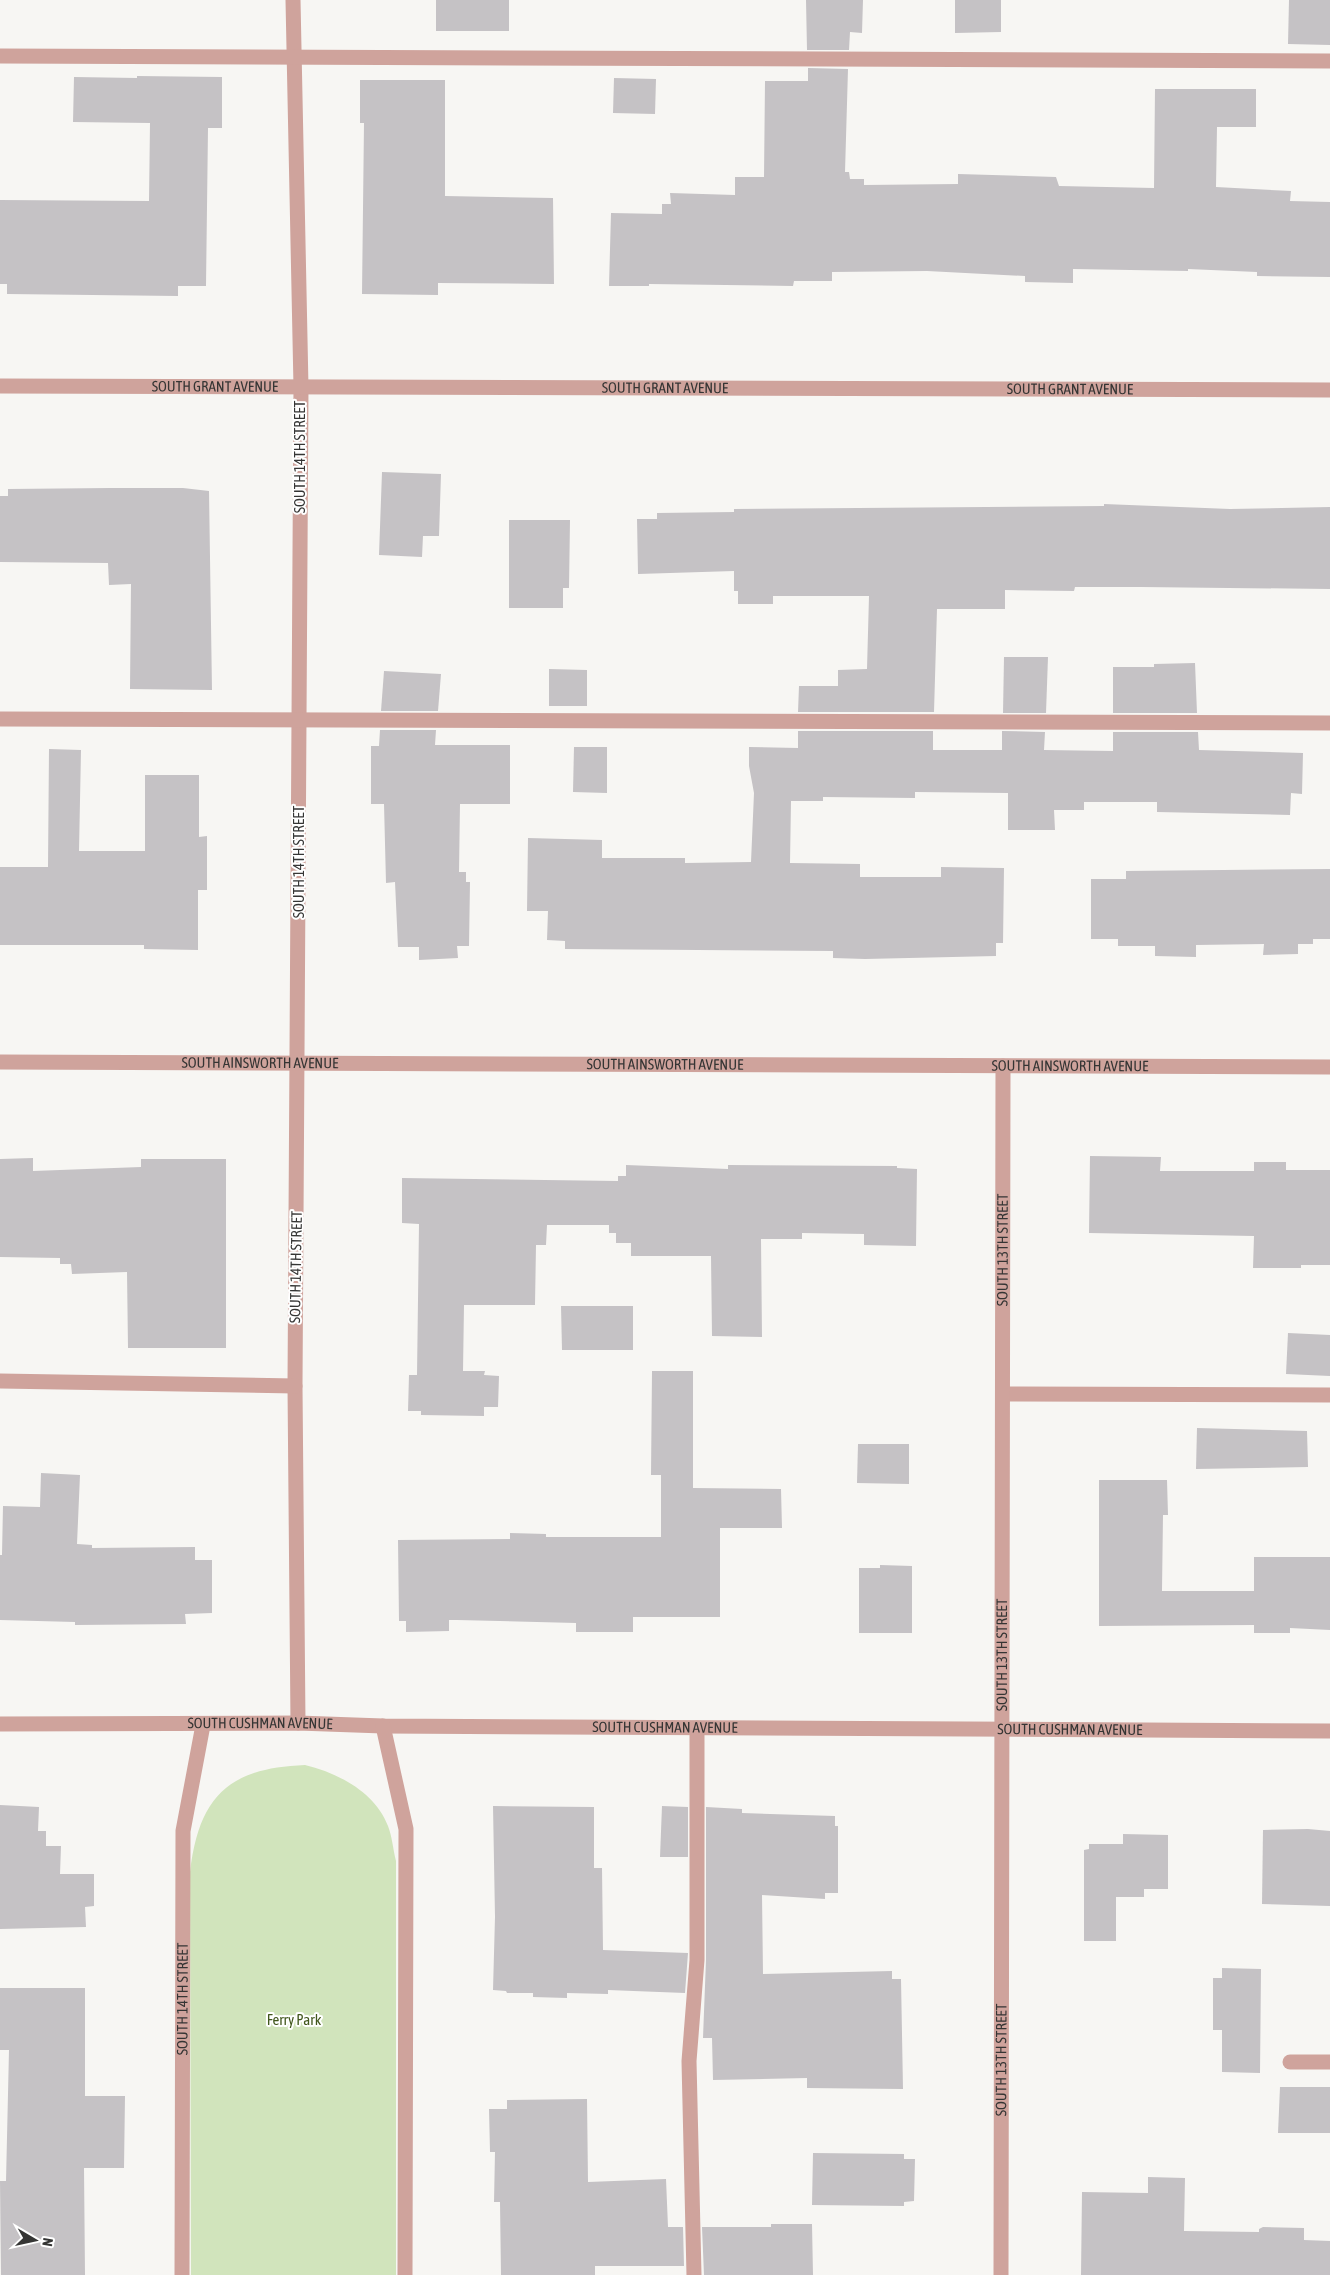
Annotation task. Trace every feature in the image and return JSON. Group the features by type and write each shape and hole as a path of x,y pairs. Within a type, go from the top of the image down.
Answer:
{"street":[{"name":"SOUTH 14TH STREET","path":"293,0 301,387 295,1386 298,1724"},
{"path":"0,56 1330,61"},
{"name":"SOUTH GRANT AVENUE","path":"0,386 1330,390"},
{"path":"0,719 1330,723"},
{"name":"SOUTH AINSWORTH AVENUE","path":"0,1062 1330,1067"},
{"name":"SOUTH 13TH STREET","path":"1001,2275 1003,1066"},
{"path":"0,1381 295,1386"},
{"path":"1003,1394 1330,1395"},
{"name":"SOUTH CUSHMAN AVENUE","path":"0,1724 298,1724 1330,1731"},
{"name":"SOUTH 14TH STREET","path":"182,2275 183,1831 203,1725"},
{"path":"383,1726 406,1830 404,2275"},
{"path":"694,2275 689,2061 697,1960 698,1728"},
{"path":"1290,2062 1330,2062"}],"green space":[{"name":"Ferry Park","path":"305,1765 342,1779 365,1794 374,1803 388,1826 396,1861 396,2275 191,2275 190,1872 194,1846 201,1824 210,1806 222,1791 238,1780 256,1772 279,1767"}],"building":[{"path":"436,0 509,0 509,31 436,31"},
{"path":"806,0 863,0 862,33 850,32 849,50 807,50"},
{"path":"955,0 1001,0 1001,32 955,33"},
{"path":"1289,0 1330,0 1330,45 1288,44"},
{"path":"808,68 848,69 845,172 849,172 850,179 864,179 864,185 958,184 958,174 1056,177 1059,186 1154,188 1155,89 1256,89 1256,127 1217,127 1216,187 1291,191 1290,201 1330,202 1330,277 1257,276 1257,272 1188,269 1188,271 1073,269 1073,283 1025,282 1025,276 927,271 832,272 832,281 794,281 793,286 649,284 649,286 609,286 611,213 662,214 662,204 671,204 670,193 735,195 735,177 764,177 765,81 808,81"},
{"path":"137,76 222,77 222,128 208,128 206,286 178,286 178,296 7,294 7,284 0,284 0,200 149,201 150,123 73,122 74,77 137,78"},
{"path":"614,78 656,79 655,114 613,113"},
{"path":"360,80 445,80 445,196 553,198 554,284 438,283 438,295 362,294 364,123 360,123"},
{"path":"382,472 441,474 439,536 423,536 422,557 379,555"},
{"path":"183,488 209,491 212,690 130,689 131,584 109,585 108,563 0,562 0,496 8,496 8,489"},
{"path":"1104,504 1230,509 1330,507 1330,589 1075,587 1074,591 1005,590 1005,609 937,609 934,712 798,712 799,686 838,686 838,670 867,669 869,596 773,596 773,604 738,604 738,591 734,591 734,571 638,574 637,519 657,519 657,513 734,512 734,509 1104,506"},
{"path":"509,520 570,520 569,588 563,588 563,608 509,608"},
{"path":"1004,657 1048,657 1046,713 1003,713"},
{"path":"1195,663 1197,713 1113,713 1113,667 1154,667 1154,664"},
{"path":"549,669 587,670 587,706 549,706"},
{"path":"384,671 441,674 438,711 381,711"},
{"path":"380,730 436,730 435,745 510,745 510,804 460,804 459,872 466,872 466,882 470,882 469,946 457,946 458,958 419,960 419,947 398,947 395,882 386,883 384,804 371,804 371,746 379,746"},
{"path":"798,731 933,731 933,750 1002,750 1002,731 1045,732 1044,750 1113,751 1113,732 1198,732 1199,750 1303,753 1302,794 1291,793 1290,815 1157,812 1157,802 1084,802 1084,810 1054,810 1055,830 1008,830 1008,793 915,792 915,798 823,797 823,801 791,801 790,863 860,864 860,877 941,877 941,867 1004,868 1003,943 996,943 996,956 865,959 833,958 833,951 565,949 565,941 547,940 548,911 527,911 528,838 602,840 602,858 685,858 685,863 751,862 754,793 749,766 749,747 798,748"},
{"path":"574,747 607,747 607,793 573,792"},
{"path":"49,749 81,750 79,851 145,851 145,775 199,775 199,837 207,836 207,890 198,890 198,950 144,949 144,945 0,945 0,867 48,867"},
{"path":"1330,869 1330,939 1313,939 1313,944 1298,944 1298,954 1263,955 1264,944 1196,945 1196,957 1155,956 1155,946 1118,946 1118,939 1091,939 1091,879 1126,879 1126,871"},
{"path":"1090,1156 1161,1157 1160,1171 1254,1171 1254,1162 1286,1162 1286,1170 1330,1170 1330,1265 1301,1265 1301,1268 1253,1268 1254,1236 1089,1233"},
{"path":"33,1158 33,1171 141,1167 141,1159 226,1159 226,1348 128,1348 127,1272 72,1274 71,1264 60,1264 60,1258 0,1257 0,1159"},
{"path":"626,1165 728,1169 728,1165 897,1166 897,1168 917,1169 916,1246 864,1245 864,1234 802,1233 802,1239 761,1239 762,1337 712,1336 711,1256 631,1256 631,1243 616,1243 616,1233 609,1233 609,1225 547,1225 546,1245 536,1245 535,1305 464,1305 463,1371 485,1371 484,1375 499,1376 498,1407 484,1407 484,1416 421,1415 421,1411 408,1411 409,1375 417,1375 419,1224 402,1223 402,1178 618,1181 618,1176 626,1176"},
{"path":"561,1306 633,1306 633,1350 562,1350"},
{"path":"1288,1333 1330,1335 1330,1376 1286,1374"},
{"path":"652,1371 693,1371 693,1488 781,1489 782,1528 720,1528 720,1617 633,1617 633,1632 576,1632 576,1623 449,1620 449,1631 406,1632 406,1621 399,1621 398,1540 510,1539 510,1533 546,1534 546,1537 661,1537 661,1475 651,1475"},
{"path":"1197,1428 1307,1431 1308,1467 1196,1469"},
{"path":"858,1444 909,1444 909,1484 857,1483"},
{"path":"41,1473 80,1475 77,1544 92,1545 92,1548 195,1547 195,1560 212,1560 212,1613 185,1614 186,1624 75,1625 75,1622 0,1620 0,1555 2,1555 3,1506 40,1507"},
{"path":"1099,1480 1167,1480 1168,1515 1163,1515 1162,1591 1254,1591 1254,1557 1330,1557 1330,1630 1290,1628 1290,1633 1254,1633 1254,1625 1099,1626"},
{"path":"880,1565 912,1566 912,1633 859,1633 859,1568 880,1568"},
{"path":"0,1805 39,1807 38,1831 46,1831 46,1846 61,1846 60,1874 94,1874 94,1906 85,1907 86,1927 0,1929"},
{"path":"493,1806 594,1807 594,1868 602,1868 603,1950 688,1953 685,1993 608,1990 608,1994 567,1993 567,1998 533,1997 533,1993 507,1993 506,1991 493,1990 495,1917"},
{"path":"662,1806 688,1807 688,1857 660,1857"},
{"path":"706,1807 742,1809 742,1813 835,1816 835,1826 838,1826 838,1893 825,1893 825,1899 762,1895 763,1974 892,1971 892,1979 901,1979 903,2089 807,2088 807,2078 713,2080 712,2038 703,2038 706,1960"},
{"path":"1308,1829 1330,1831 1330,1906 1262,1904 1263,1830"},
{"path":"1123,1834 1168,1835 1168,1889 1144,1889 1144,1897 1116,1897 1116,1941 1084,1941 1084,1850 1089,1849 1089,1844 1123,1844"},
{"path":"1222,1968 1261,1969 1260,2073 1222,2072 1222,2030 1213,2030 1213,1978 1222,1978"},
{"path":"0,1988 85,1988 85,2096 125,2096 124,2168 84,2168 85,2275 1,2275 0,2181 6,2181 9,2050 0,2050"},
{"path":"1280,2087 1330,2087 1330,2133 1278,2133"},
{"path":"587,2099 588,2182 666,2179 668,2227 683,2227 684,2266 595,2266 595,2275 501,2275 500,2202 494,2202 495,2152 490,2152 489,2109 507,2109 507,2100"},
{"path":"813,2153 904,2154 904,2159 915,2159 914,2201 904,2202 904,2206 812,2205"},
{"path":"1148,2177 1185,2178 1184,2231 1259,2232 1259,2229 1263,2227 1304,2228 1304,2240 1330,2241 1330,2275 1081,2275 1082,2192 1148,2193"},
{"path":"771,2224 812,2224 813,2275 704,2275 702,2227 771,2227"}]}
